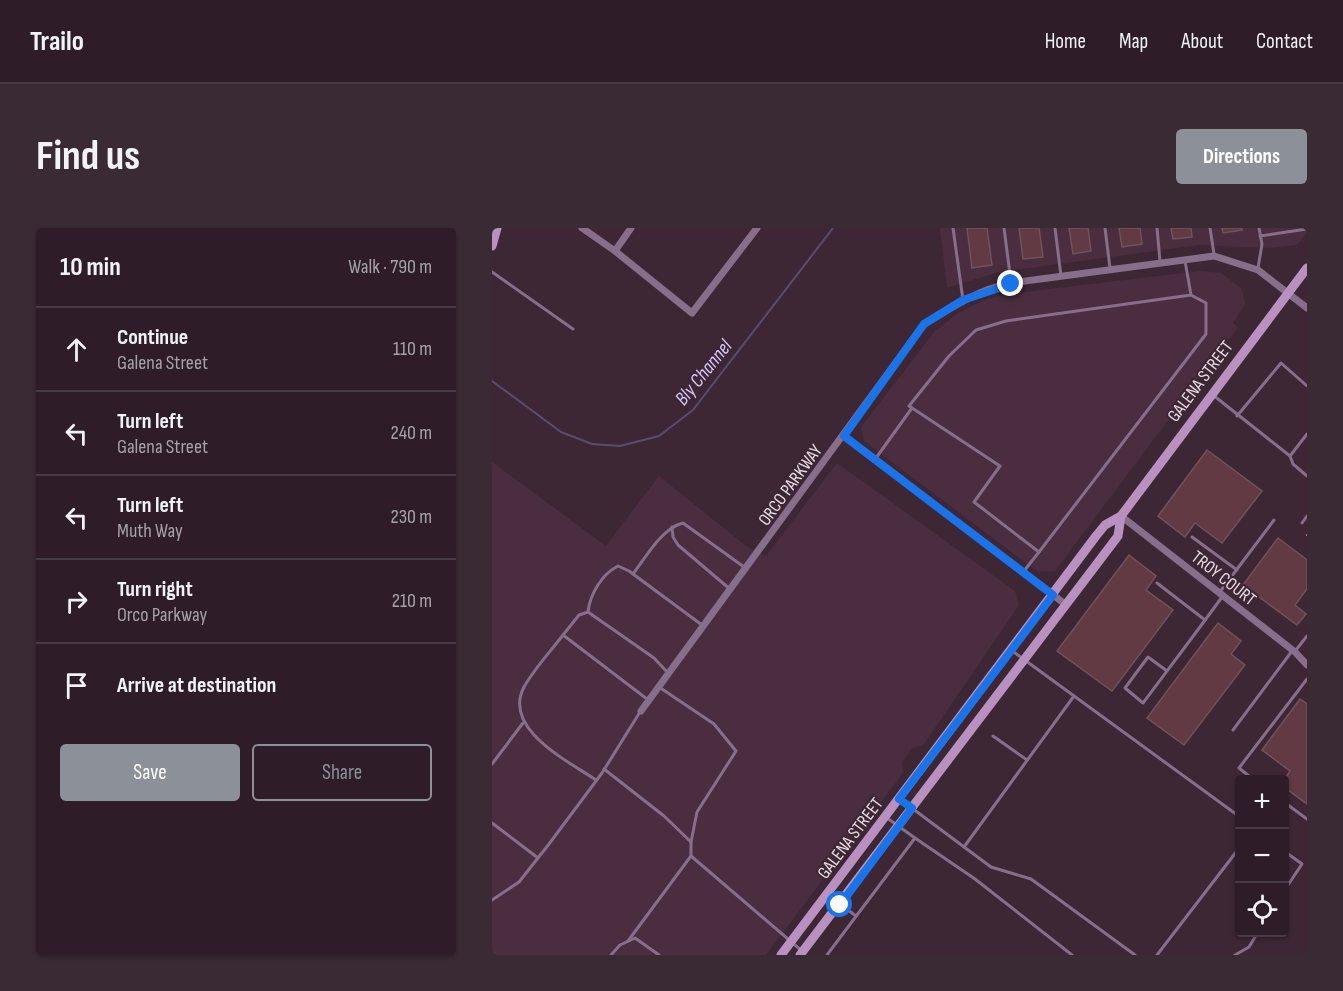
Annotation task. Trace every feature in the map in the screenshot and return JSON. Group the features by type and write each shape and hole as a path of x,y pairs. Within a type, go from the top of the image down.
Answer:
{"street":[{"path":"492,246 497,228"},
{"path":"582,228 615,251 692,313 757,228"},
{"path":"615,251 631,228"},
{"name":"ORCO PARKWAY","path":"641,711 924,324 963,300 1011,284 1160,261 1214,256 1258,270 1307,308"},
{"name":"GALENA STREET","path":"781,955 1105,525 1121,516 1307,268"},
{"path":"844,436 1065,604"},
{"name":"GALENA STREET","path":"802,953 1118,536 1121,516"},
{"name":"TROY COURT","path":"1121,516 1294,651 1307,665"}],"lane":[{"path":"952,228 963,300"},
{"path":"1004,228 1011,284"},
{"path":"1055,228 1061,276"},
{"path":"1105,228 1110,268"},
{"path":"1157,228 1160,261"},
{"path":"1210,228 1214,256"},
{"path":"1258,270 1259,228"},
{"path":"1260,236 1307,229"},
{"path":"1185,259 1191,295"},
{"path":"492,272 573,329"},
{"path":"1023,572 1040,552 1206,334 1206,303 1191,295 1006,321 976,330 949,356 909,406 1000,466 974,502 1040,552"},
{"path":"1238,416 1281,363 1307,386"},
{"path":"1212,394 1290,456 1293,464 1307,476"},
{"path":"875,459 912,408"},
{"path":"1290,456 1307,434"},
{"path":"1302,523 1307,516"},
{"path":"1167,671 1148,657 1125,688 1143,703 1167,671 1205,620 1237,570 1274,520"},
{"path":"633,574 672,527 683,523 747,569"},
{"path":"672,527 673,537 678,545 731,590"},
{"path":"1192,537 1237,570"},
{"path":"588,612 590,600 608,571 618,566 633,574 704,627"},
{"path":"1157,583 1205,620"},
{"path":"588,612 579,615 524,687 520,706 523,723 531,734 596,780"},
{"path":"588,612 654,658 669,674"},
{"path":"563,635 649,700"},
{"path":"1233,730 1307,636"},
{"path":"1010,650 1235,814"},
{"path":"1248,775 1239,768 1307,679"},
{"path":"628,941 691,856 691,842 697,812 736,752 714,724 659,687"},
{"path":"964,847 1074,696"},
{"path":"493,899 519,882 538,858 604,769 641,711"},
{"path":"492,764 523,723"},
{"path":"993,736 1028,760"},
{"path":"604,769 663,816 691,842"},
{"path":"899,799 991,867 1031,879 1135,955"},
{"path":"1289,806 1307,819"},
{"path":"886,818 975,879 1072,955"},
{"path":"492,823 538,858"},
{"path":"827,955 915,838"},
{"path":"1157,955 1235,852"},
{"path":"1289,855 1302,864 1289,884"},
{"path":"691,856 802,953"},
{"path":"827,895 856,916"},
{"path":"1234,955 1249,947 1255,937"},
{"path":"611,955 620,945 635,938 658,955"}],"shaded area":[{"path":"940,228 1307,228 1307,233 1297,245 1267,248 1199,245 999,272 947,288"},
{"path":"1200,271 1221,273 1242,289 1245,304 1233,323 1238,327 1055,571 1038,572 864,441 861,427 935,331 958,313 984,300 1007,294"},
{"path":"492,462 606,546 659,476 746,546 766,556 837,463 1015,591 1019,605 924,744 912,748 902,762 903,773 766,955 492,955"}],"building":[{"path":"967,228 987,228 992,265 972,268"},
{"path":"1019,228 1039,228 1043,257 1023,259"},
{"path":"1069,228 1088,228 1091,251 1073,254"},
{"path":"1119,228 1140,228 1142,244 1122,247"},
{"path":"1171,228 1191,228 1192,237 1173,239"},
{"path":"1222,228 1242,228 1242,230 1223,233"},
{"path":"1207,450 1262,491 1222,543 1195,523 1185,537 1158,516"},
{"path":"1278,538 1307,560 1307,589 1295,605 1306,614 1297,625 1243,585"},
{"path":"1129,555 1156,576 1146,590 1173,610 1112,691 1057,651"},
{"path":"1218,623 1241,641 1231,654 1245,665 1184,745 1147,718"},
{"path":"1300,699 1307,704 1307,804 1289,791 1287,775 1290,771 1262,750"}],"waterway":[{"name":"Bly Channel","path":"492,381 561,432 592,444 620,446 659,436 693,410 833,228"}],"route":[{"path":"840,905 912,808 899,799 950,728 1053,595 844,436 924,324 963,300 996,286 1011,284"}]}
